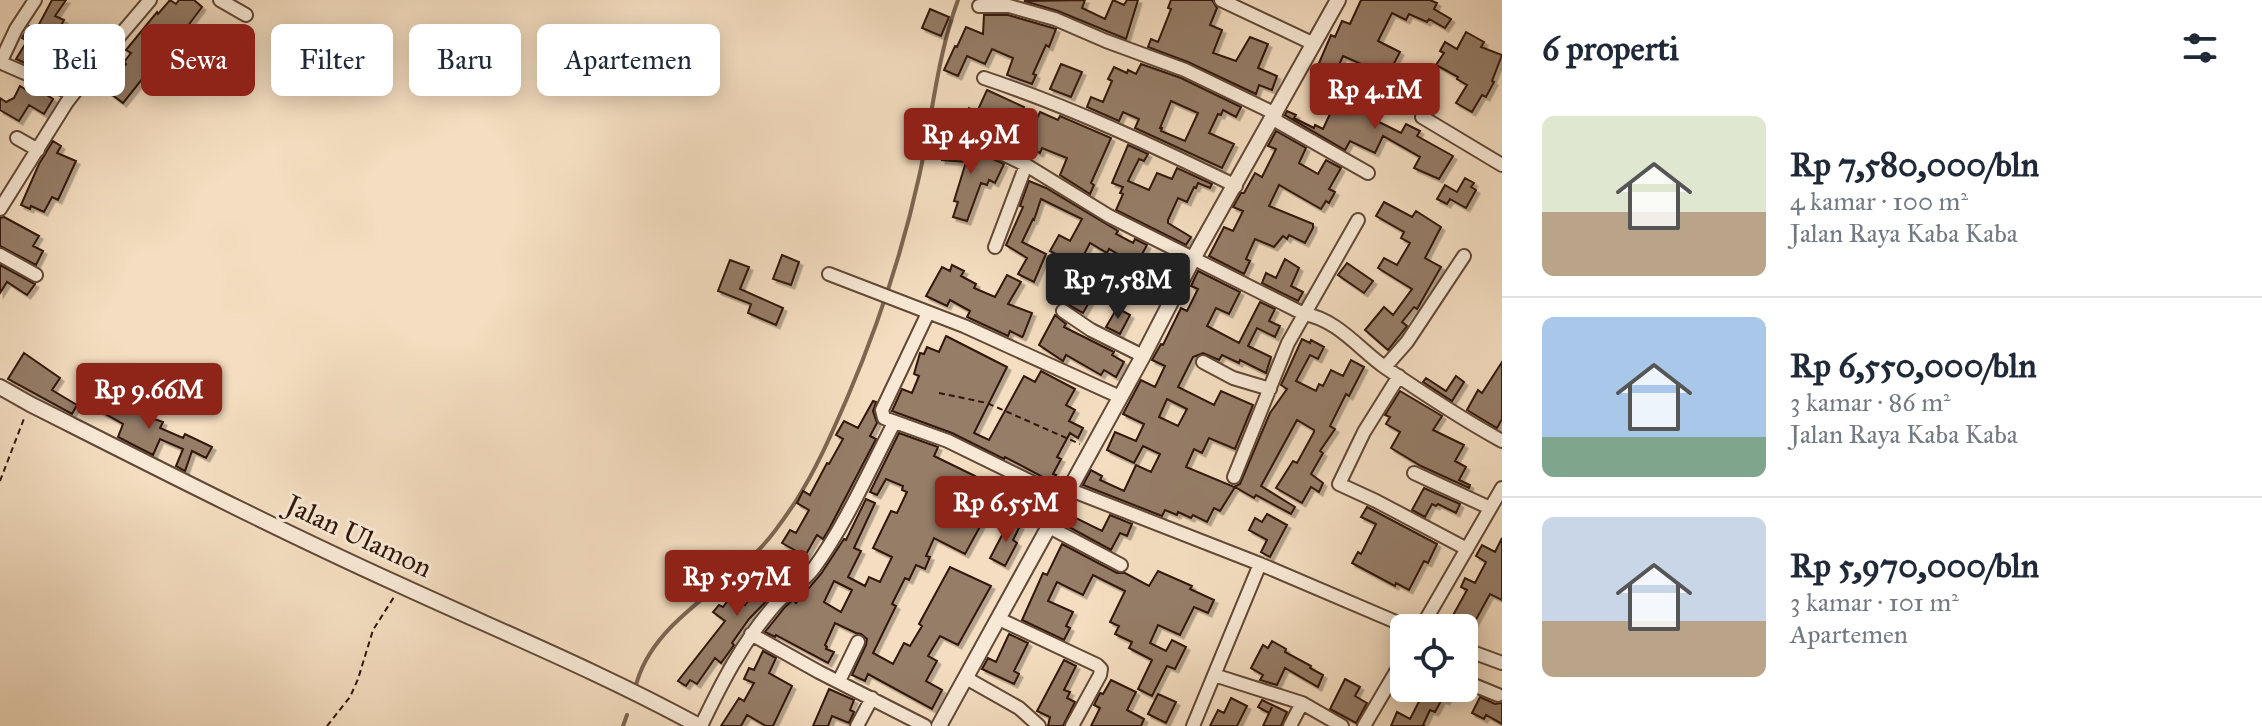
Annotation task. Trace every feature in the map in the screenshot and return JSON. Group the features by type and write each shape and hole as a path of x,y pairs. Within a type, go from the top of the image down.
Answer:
{"street":[{"path":"24,73 1,61 35,0"},
{"path":"125,31 150,0"},
{"path":"220,0 246,15"},
{"path":"1221,0 1314,44"},
{"path":"939,726 1143,356 1194,257 1338,0"},
{"path":"979,6 1009,6 1055,19 1185,70 1274,116 1368,173"},
{"path":"984,78 1029,93 1144,142 1236,186"},
{"path":"0,209 72,96"},
{"path":"1422,117 1502,165"},
{"path":"963,135 1026,165 1109,216 1304,314 1321,318 1385,367 1466,422 1502,441"},
{"path":"17,138 38,150"},
{"path":"995,247 1026,165"},
{"path":"1234,477 1288,343 1358,220"},
{"path":"0,255 36,275"},
{"path":"1385,367 1407,342 1464,256"},
{"path":"829,274 964,326 1120,397"},
{"path":"923,311 882,410 884,418 948,441 1066,493 1260,564 1390,619"},
{"path":"1063,311 1091,330 1143,356"},
{"path":"1203,362 1233,378 1270,389"},
{"path":"1399,376 1364,432 1339,484 1467,549"},
{"name":"Jalan Ulamon","path":"0,387 401,586 597,673 700,726"},
{"path":"700,726 726,674 751,634 776,604 805,580 820,560 894,423"},
{"path":"1414,473 1490,508"},
{"path":"1429,614 1502,488"},
{"path":"1049,527 1121,565"},
{"path":"1193,726 1260,564"},
{"path":"999,619 1101,669 1072,726"},
{"path":"751,634 925,726"},
{"path":"839,681 858,642"},
{"path":"1478,654 1502,663"},
{"path":"1214,675 1302,703 1342,726"},
{"path":"966,678 1019,708 1039,726"},
{"path":"1364,726 1390,682"},
{"path":"1478,687 1498,695"},
{"path":"857,726 872,698"},
{"path":"1290,726 1302,703"}],"path":[{"path":"939,393 987,403 1092,449"},
{"path":"0,481 30,404"},
{"path":"327,726 350,697 373,630 401,586"}],"building":[{"path":"52,0 66,0 55,16 64,20 62,24 39,24"},
{"path":"170,0 176,4 179,0 194,0 202,7 189,24 147,24"},
{"path":"1085,0 1082,8 1105,19 1113,0 1124,5 1127,0 1138,0 1126,39 1058,11 1024,1"},
{"path":"1171,0 1212,0 1217,8 1210,25 1222,30 1213,53 1236,61 1250,37 1268,44 1258,68 1277,76 1272,90 1259,85 1256,94 1148,47 1151,39 1158,42 1171,9 1168,8"},
{"path":"1361,0 1430,0 1437,3 1434,9 1451,19 1445,28 1429,19 1427,22 1409,14 1406,20 1392,13 1378,41 1400,52 1390,71 1377,65 1375,70 1343,56 1333,78 1316,70 1331,35 1335,37 1342,21 1350,24"},
{"path":"930,9 949,17 941,36 922,28"},
{"path":"984,15 1008,15 1056,29 1033,74 1036,75 1032,84 1007,75 1013,58 992,49 985,64 967,56 958,76 944,70 966,27 983,34"},
{"path":"141,32 141,80 123,103 114,96 125,96 125,61 131,53 126,50"},
{"path":"1466,32 1484,42 1481,47 1502,55 1494,82 1486,97 1482,95 1472,112 1456,103 1467,85 1436,65 1444,53 1440,51 1445,42 1457,49"},
{"path":"24,46 24,63 16,59"},
{"path":"1061,64 1082,72 1071,97 1050,89"},
{"path":"1141,64 1181,78 1241,107 1236,117 1223,110 1221,115 1218,114 1209,133 1234,144 1222,168 1135,128 1139,119 1123,112 1119,121 1087,107 1091,97 1103,102 1114,67 1136,74","holes":["1171,101 1198,113 1185,141 1161,131"]},
{"path":"1337,84 1380,104 1373,119 1401,133 1406,124 1420,131 1417,136 1453,156 1439,179 1414,168 1420,157 1383,136 1375,153 1350,141 1345,150 1285,115 1287,111 1314,128 1315,125 1323,129 1337,99 1331,96"},
{"path":"20,86 24,88 24,96 48,96 53,99 44,114 29,105 19,121 0,110 0,98 6,102 14,98"},
{"path":"987,90 1024,107 1011,148 988,137 990,133 963,121 969,108 977,112"},
{"path":"1040,112 1058,120 1060,116 1111,138 1091,183 1094,185 1090,194 1060,175 1067,158 1042,148 1040,153 1024,146"},
{"path":"1276,131 1306,148 1299,163 1318,174 1326,160 1341,168 1329,189 1335,192 1321,209 1279,185 1269,206 1313,224 1313,228 1305,243 1289,235 1287,239 1283,236 1274,247 1255,239 1246,259 1250,261 1244,274 1209,256 1224,227 1233,231 1243,211 1233,207 1241,193 1244,193 1255,173 1262,177 1276,149 1268,146"},
{"path":"53,141 61,146 57,153 76,161 58,200 52,197 44,212 31,206 30,209 21,205"},
{"path":"1128,145 1148,154 1144,161 1139,159 1128,181 1149,190 1157,173 1172,179 1177,168 1212,184 1210,188 1198,183 1187,202 1178,198 1168,220 1168,223 1191,237 1186,245 1116,210 1123,187 1112,183"},
{"path":"943,146 967,147 1004,164 995,183 989,180 987,185 981,183 967,221 953,217 958,202 954,201 966,162 942,160"},
{"path":"1465,178 1474,183 1471,187 1476,190 1466,208 1450,199 1447,204 1437,199 1445,185 1457,192"},
{"path":"1029,181 1118,231 1116,234 1133,243 1135,239 1147,245 1139,269 1109,249 1107,253 1090,243 1078,266 1050,251 1059,235 1070,241 1082,219 1041,199 1022,242 1046,254 1034,282 1018,274 1027,258 1006,245 1023,207 1020,206"},
{"path":"1384,202 1412,217 1416,211 1441,227 1425,258 1441,267 1417,309 1414,307 1402,322 1407,326 1388,350 1365,330 1384,307 1393,315 1412,289 1378,268 1384,258 1397,265 1410,243 1401,238 1404,232 1376,216"},
{"path":"4,217 39,236 33,246 43,251 36,265 0,246 0,218"},
{"path":"782,255 799,262 791,285 773,279"},
{"path":"1285,259 1299,268 1291,286 1303,292 1298,301 1262,283 1266,273 1276,278"},
{"path":"730,260 749,267 740,289 783,308 776,325 748,313 751,304 718,291"},
{"path":"1347,263 1373,281 1364,293 1338,275"},
{"path":"0,265 35,284 27,295 7,282 0,293"},
{"path":"952,265 964,271 961,276 976,284 974,288 995,297 1007,275 1021,282 1008,304 1032,313 1022,337 1010,331 1008,336 967,317 970,311 950,300 947,306 926,296 942,267 950,271"},
{"path":"1082,266 1121,288 1116,297 1098,287 1083,313 1063,302 1066,296 1072,299 1082,281 1075,277"},
{"path":"1198,271 1240,292 1229,314 1216,308 1207,326 1239,343 1260,302 1275,309 1269,321 1280,326 1275,337 1257,328 1248,346 1271,357 1266,373 1222,355 1219,360 1203,353 1193,357 1178,387 1214,405 1221,391 1253,405 1235,449 1209,438 1202,453 1194,449 1186,467 1234,487 1240,484 1270,413 1287,389 1281,385 1302,339 1324,347 1318,359 1310,355 1296,381 1316,391 1319,384 1323,386 1331,370 1343,376 1351,360 1364,367 1330,426 1335,429 1320,451 1323,453 1311,474 1323,483 1319,492 1311,487 1302,503 1276,488 1293,461 1297,463 1314,432 1297,420 1261,486 1295,507 1291,514 1235,487 1220,511 1214,508 1207,522 1193,515 1191,518 1165,510 1162,516 1083,485 1091,470 1102,476 1100,480 1124,491 1136,465 1151,472 1160,454 1143,446 1134,463 1107,450 1115,432 1136,441 1144,424 1123,414 1141,380 1155,387 1165,366 1152,360 1181,308 1187,311 1198,289 1191,286","holes":["1167,399 1187,409 1178,426 1159,417"]},
{"path":"1117,308 1130,315 1120,334 1106,327"},
{"path":"1055,315 1066,324 1064,327 1114,352 1112,355 1124,362 1116,377 1104,370 1101,375 1066,355 1063,361 1039,345"},
{"path":"946,336 1007,367 974,433 989,440 1024,376 1035,382 1041,371 1075,389 1066,405 1075,410 1069,421 1083,428 1078,438 1070,433 1057,457 1061,459 1052,482 952,433 892,411 902,389 912,393 919,376 914,374 920,353 924,354 927,347 939,352"},
{"path":"24,353 60,378 52,390 77,405 72,414 8,379"},
{"path":"1502,362 1502,419 1497,428 1467,410 1478,390 1482,393"},
{"path":"1456,376 1464,382 1452,401 1423,382 1426,378 1446,391"},
{"path":"1400,391 1442,416 1433,430 1464,445 1455,461 1466,467 1459,480 1470,485 1469,488 1391,448 1400,432 1386,424 1390,417 1385,415"},
{"path":"101,392 126,409 163,422 160,428 183,438 185,434 212,447 206,458 192,451 185,471 176,466 183,449 160,439 153,455 118,437 123,424 93,407"},
{"path":"873,401 876,402 873,411 877,423 870,436 876,439 823,539 817,535 805,556 782,543 790,530 796,533 809,510 797,503 803,491 810,495 829,464 843,439 836,435 844,421 858,428"},
{"path":"899,433 938,447 934,456 975,476 963,501 987,514 965,554 934,538 926,556 930,557 925,569 916,565 909,580 905,578 892,604 896,606 873,653 893,664 904,643 910,646 950,567 991,586 958,645 940,636 928,656 937,661 926,681 942,690 932,709 868,674 865,681 852,675 866,645 867,639 861,634 835,623 825,645 826,649 834,652 828,663 765,632 785,607 793,600 796,603 821,574 846,540 866,499 875,503 854,548 861,551 848,577 865,586 869,577 880,582 892,557 873,548 891,511 897,513 907,492 902,490 903,486 886,479 877,495 870,492","holes":["834,581 852,590 841,612 824,602"]},
{"path":"1424,488 1460,504 1456,513 1438,504 1432,504 1425,517 1412,510"},
{"path":"1367,507 1437,544 1409,590 1352,563 1358,552 1361,554 1376,524 1361,517"},
{"path":"1267,514 1287,525 1270,557 1261,552 1267,540 1249,530 1255,518 1262,522"},
{"path":"1110,515 1132,524 1127,536 1120,533 1111,550 1069,527 1074,517 1102,531"},
{"path":"1010,520 1020,526 1013,540 1017,543 1005,566 990,558"},
{"path":"1502,538 1502,600 1490,594 1478,616 1454,614 1467,590 1461,587 1465,578 1475,583 1486,562 1476,556 1482,545 1495,552"},
{"path":"1062,544 1149,586 1158,571 1214,600 1208,613 1194,607 1180,635 1158,625 1150,643 1166,651 1172,640 1186,647 1175,669 1167,666 1152,696 1138,689 1152,660 1129,648 1132,642 1115,634 1119,626 1110,622 1125,591 1093,575 1083,595 1057,582 1048,601 1073,612 1064,640 1022,620 1043,573 1047,575"},
{"path":"765,556 771,561 774,556 790,567 777,585 780,586 778,589 749,619 721,663 715,658 697,684 690,680 686,686 678,681 725,621 713,612 719,605 723,607 732,595 745,605 758,587 749,580"},
{"path":"1009,634 1028,643 1014,671 1019,674 1014,684 982,669 988,658 996,662"},
{"path":"1272,641 1323,675 1318,687 1285,668 1277,685 1260,680 1263,675 1251,668 1263,645 1268,648"},
{"path":"763,651 776,658 769,673 792,686 773,726 766,726 747,715 741,726 721,726 739,698 744,701 754,683 744,679 749,668 754,670"},
{"path":"1064,660 1076,666 1064,690 1070,692 1067,698 1075,702 1063,726 1048,726 1050,717 1037,711"},
{"path":"1345,679 1360,687 1355,696 1367,703 1356,723 1330,709"},
{"path":"1111,680 1136,692 1127,710 1144,719 1141,726 1091,726 1100,708 1094,705"},
{"path":"829,689 854,700 850,710 854,712 849,723 832,716 828,726 813,726"},
{"path":"1158,694 1176,702 1166,723 1148,714"},
{"path":"1480,697 1495,704 1502,703 1502,724 1486,715 1484,719 1472,713"},
{"path":"1231,698 1247,706 1237,726 1210,726 1218,710 1224,713"},
{"path":"1262,700 1287,712 1281,726 1263,726 1272,707 1269,713 1258,707"},
{"path":"1419,702 1440,702 1435,712 1430,710 1425,726 1391,726 1397,712 1410,719"}],"waterway":[{"path":"635,689 643,666 656,645 672,626 748,561 773,534 817,465 870,342 889,288 919,177 945,43 958,0"},
{"path":"623,726 627,715"}]}
